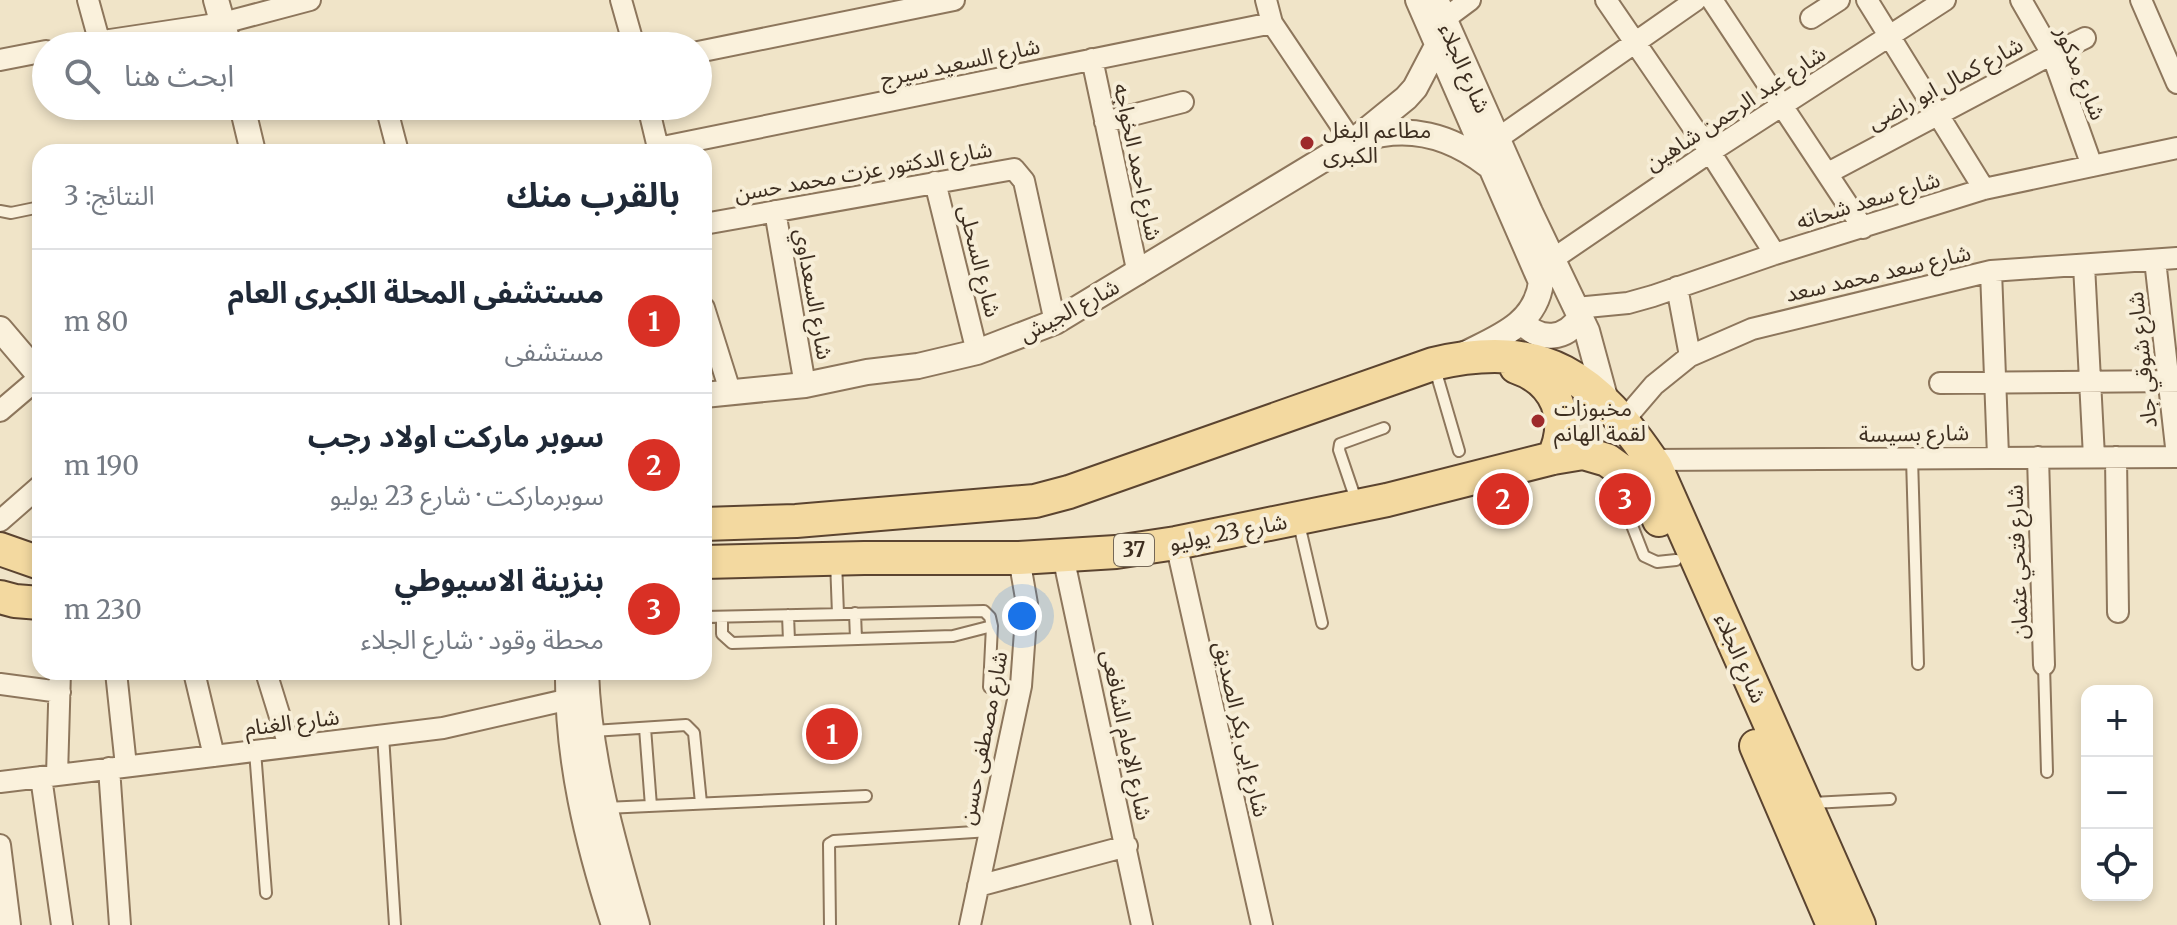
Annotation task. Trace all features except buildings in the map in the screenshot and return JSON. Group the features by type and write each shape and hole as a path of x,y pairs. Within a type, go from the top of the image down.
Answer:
{"main road":[{"name":"شارع الجلاء","path":"1459,360 1520,357 1539,361 1572,376 1615,410 1651,460 1805,804 1808,838 1833,925"},
{"path":"1459,360 1525,370 1549,388 1557,400 1563,430 1553,458"},
{"name":"37","path":"712,524 796,521 1020,503 1052,497 1459,360"},
{"name":"شارع الجلاء","path":"1553,458 1583,453 1607,460 1625,471 1649,496 1676,560 1808,838 1859,925"},
{"name":"شارع 23 يوليو","path":"712,562 1019,558 1116,552 1358,506 1553,458"},
{"path":"850,559 859,552 855,536 859,521 865,515"},
{"path":"796,521 807,532 809,539 806,555 801,561"},
{"path":"0,549 32,560"},
{"path":"0,597 32,602"}],"street":[{"path":"88,0 97,32"},
{"path":"157,32 223,23 310,0"},
{"path":"621,0 629,32"},
{"path":"712,49 954,0"},
{"path":"1266,0 1272,23 1352,142"},
{"name":"شارع الجلاء","path":"1418,0 1437,24 1497,139 1594,347 1615,410"},
{"path":"1437,24 1470,0"},
{"path":"1606,0 1775,254"},
{"path":"1497,139 1696,0"},
{"path":"1712,0 1863,228"},
{"path":"1811,18 1839,0"},
{"path":"1867,0 1984,189"},
{"name":"شارع عبد الرحمن شاهين","path":"1553,259 1710,152 1945,0"},
{"name":"شارع مدكور","path":"2021,0 2052,54 2092,166"},
{"path":"2141,0 2177,83"},
{"name":"شارع السعيد سيرج","path":"688,144 1272,23"},
{"name":"شارع الجلاء","path":"1437,24 1490,166 1541,282 1537,302 1522,322"},
{"name":"شارع الجيش","path":"712,395 805,385 867,372 918,366 977,352 1055,322 1352,142 1415,88 1437,24"},
{"name":"شارع كمال ابو راضى","path":"1828,173 2085,38"},
{"path":"0,60 32,54"},
{"name":"شارع احمد الخواجه","path":"1092,59 1138,274"},
{"path":"1105,122 1183,102"},
{"path":"245,120 251,144"},
{"path":"390,120 396,144"},
{"path":"652,120 658,144"},
{"name":"شارع الجيش","path":"1352,142 1400,131 1424,133 1448,140 1490,166"},
{"name":"شارع سعد شحاته","path":"1578,313 1628,303 1984,189 2177,148"},
{"name":"شارع الدكتور عزت محمد حسن","path":"712,223 1010,168 1022,175 1055,322"},
{"name":"شارع السحلى","path":"935,182 977,352"},
{"name":"شارع السعداوي","path":"775,211 805,385"},
{"name":"شارع سعد محمد سعد","path":"1615,410 1654,385 1690,356 1752,329 1991,271 2177,258"},
{"name":"شارع شوقي جاد","path":"2155,260 2173,381 2177,456"},
{"path":"2084,265 2094,457"},
{"path":"1991,271 1998,456"},
{"path":"1677,287 1690,356"},
{"path":"1459,360 1522,322 1532,331 1552,336 1565,332 1578,313"},
{"path":"0,329 32,367"},
{"path":"712,333 731,394"},
{"path":"1940,383 2173,381"},
{"path":"0,411 32,383"},
{"name":"شارع بسيسة","path":"1651,460 2177,456"},
{"name":"شارع فتحي عثمان","path":"2038,457 2044,665"},
{"path":"2116,457 2118,612"},
{"path":"0,521 32,493"},
{"name":"شارع ابى بكر الصديق","path":"1176,543 1262,925"},
{"name":"شارع الإمام الشافعى","path":"1063,556 1142,925"},
{"name":"شارع مصطفى حسن","path":"970,925 1021,686 1027,604 1019,558"},
{"path":"116,680 120,925"},
{"path":"196,680 214,756"},
{"path":"268,680 289,746"},
{"path":"0,684 60,682 49,776 62,925"},
{"path":"580,689 591,731 604,808 617,924"},
{"path":"580,689 570,737 582,813 617,924"},
{"name":"شارع الغنام","path":"0,782 443,728 580,689"},
{"path":"0,845 10,925"},
{"path":"978,886 1127,846"}],"lane":[{"path":"0,211 11,213 32,209"},
{"path":"1459,360 1459,451"},
{"path":"1358,506 1339,450 1340,444 1384,428"},
{"path":"1912,457 1918,664"},
{"path":"1298,518 1322,623"},
{"path":"838,614 850,559"},
{"path":"712,617 984,611 990,617 992,626 989,687"},
{"path":"855,613 856,639"},
{"path":"788,615 789,641"},
{"path":"722,617 722,634 732,643 953,636 992,626"},
{"path":"2044,665 2047,772"},
{"path":"591,731 686,725 691,728 701,803"},
{"path":"645,728 651,806"},
{"path":"383,735 395,925"},
{"path":"255,751 266,893"},
{"path":"604,808 866,796"},
{"path":"1805,804 1890,799"},
{"path":"830,925 829,844 834,841 990,831"}],"place":[{"name":"مطاعم البغل الكبرى","path":"1307,143"},
{"name":"مخبوزات لقمة الهانم","path":"1538,421"},
{"name":"سوبر ماركت اولاد رجب","path":"1503,499"},
{"name":"بنزينة الاسيوطي","path":"1625,499"},
{"name":"مستشفى المحلة الكبرى العام","path":"832,734"}]}
